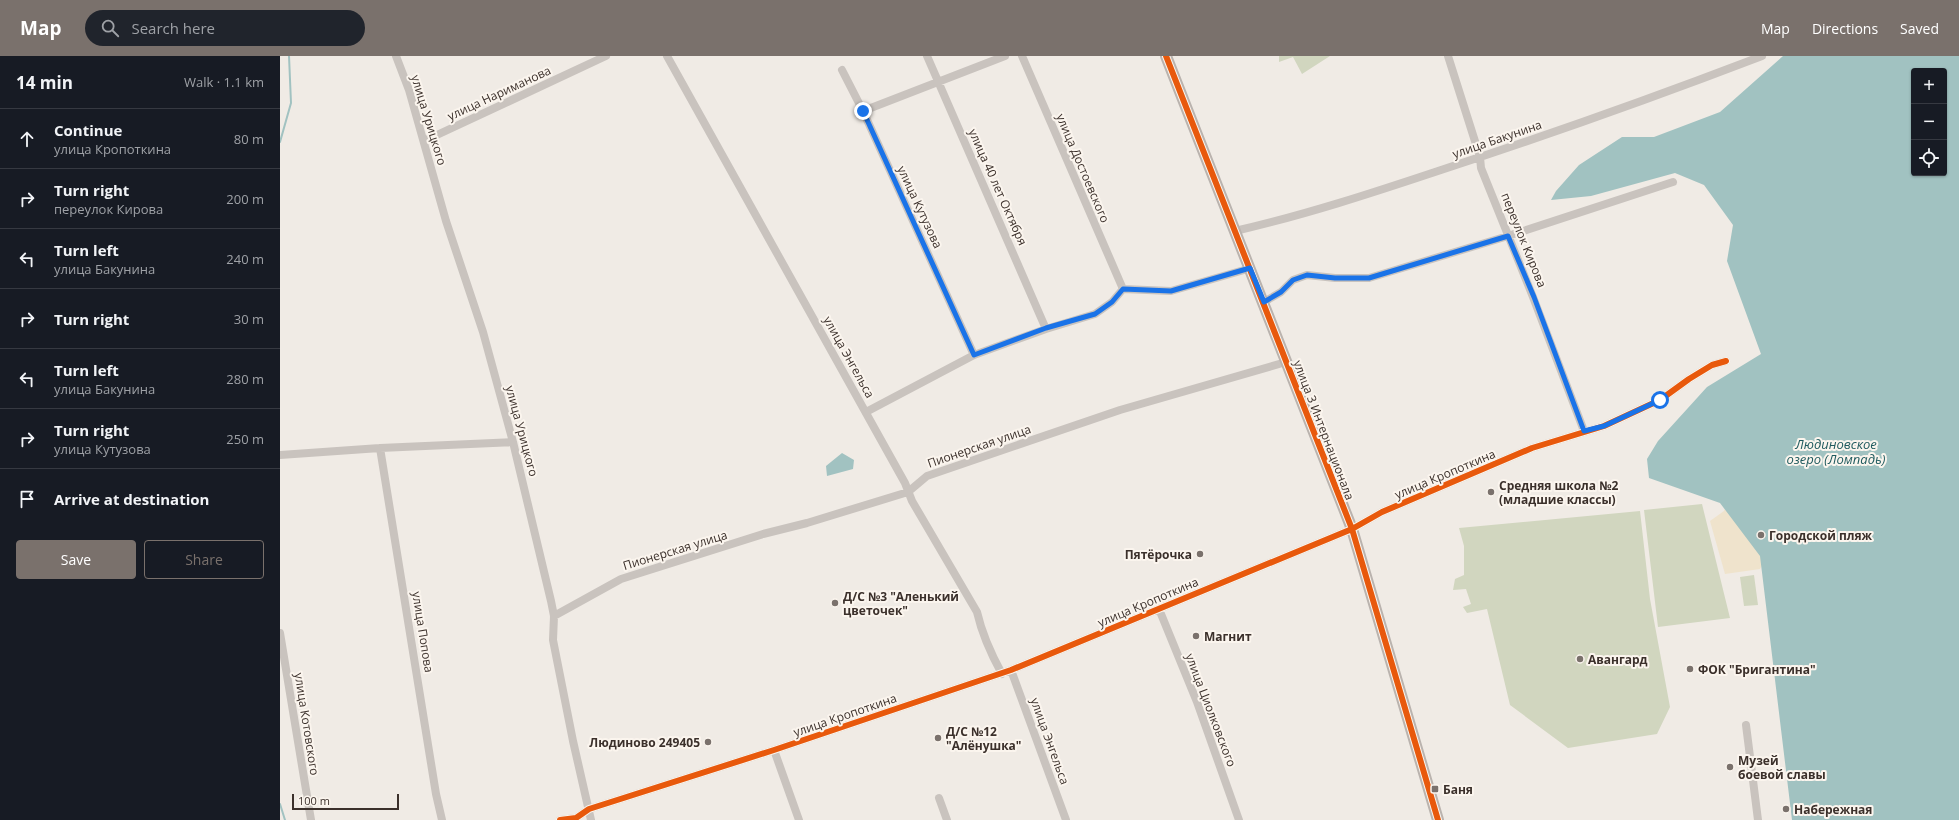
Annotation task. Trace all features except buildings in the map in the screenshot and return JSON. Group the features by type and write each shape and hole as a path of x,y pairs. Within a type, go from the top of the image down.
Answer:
{"street":[{"name":"улица Урицкого","path":"396,56 424,141 446,221 483,332 514,442 554,616 554,640 572,740 589,809 590,820"},
{"name":"улица Нариманова","path":"424,141 606,56"},
{"name":"улица Энгельса","path":"667,56 866,412 905,483 908,492 977,612 980,626 987,644 1002,674"},
{"name":"улица 40 лет Октября","path":"927,56 1046,328"},
{"path":"863,111 1005,56"},
{"name":"улица Достоевского","path":"1022,56 1123,289"},
{"name":"улица 3 Интернационала","path":"1166,56 1352,529 1438,820"},
{"name":"переулок Кирова","path":"1448,56 1480,157 1481,168 1534,297 1584,431"},
{"name":"улица Бакунина","path":"1235,231 1324,208 1480,157 1672,90 1762,56"},
{"name":"улица Кутузова","path":"842,70 863,111 974,355"},
{"path":"1264,302 1281,292 1293,280 1307,275 1335,278 1369,278 1508,236 1673,182"},
{"path":"866,412 974,355 1046,328 1095,314 1112,302 1123,289 1171,291 1250,268"},
{"name":"улица Кропоткина","path":"560,820 576,818 589,809 774,750 1002,674 1352,529 1382,512 1532,448 1604,426 1660,400 1700,372 1712,365 1726,361"},
{"name":"Пионерская улица","path":"554,616 622,579 763,534 808,523 908,492 927,476 1112,413 1286,362"},
{"path":"280,455 380,448 514,442"},
{"name":"улица Попова","path":"380,448 436,794 442,820"},
{"name":"улица Циолковского","path":"1159,609 1197,702 1239,820"},
{"name":"улица Котовского","path":"280,633 311,820"},
{"name":"улица Энгельса","path":"1012,670 1066,820"},
{"path":"1746,725 1758,820"},
{"path":"774,750 799,820"},
{"path":"939,798 947,820"}],"green space":[{"path":"1279,56 1330,56 1302,74 1293,57 1279,62"},
{"path":"1702,504 1730,618 1658,627 1644,510"},
{"name":"Авангард","path":"1640,511 1650,599 1670,707 1657,734 1568,748 1510,705 1487,609 1467,613 1463,607 1471,604 1466,589 1453,590 1455,579 1464,575 1464,546 1459,528"},
{"path":"1754,575 1758,605 1744,606 1740,577"}],"sand":[{"path":"1729,499 1770,550 1760,569 1725,574 1710,521 1724,511"}],"water":[{"name":"Людиновское озеро (Ломпадь)","path":"1783,56 1959,56 1959,820 1792,820 1760,556 1720,503 1649,478 1647,459 1658,441 1707,387 1761,354 1727,261 1733,225 1704,185 1675,173 1591,196 1551,200 1556,191 1579,165 1622,137 1654,137 1720,112"},
{"path":"842,453 854,460 853,469 827,476 826,466"}],"waterway":[{"path":"280,142 291,103 289,56"},
{"path":"280,804 285,820"}],"cycle path":[{"path":"1166,56 1352,529 1438,820"},
{"path":"560,820 576,818 589,809 774,750 1011,670 1352,529 1382,512 1532,448 1604,426 1660,400 1689,379 1712,365 1726,361"}],"place":[{"name":"Средняя школа №2 (младшие классы)","path":"1491,492"},
{"name":"Городской пляж","path":"1761,535"},
{"name":"Пятёрочка","path":"1200,554"},
{"name":"Д/С №3 \"Аленький цветочек\"","path":"835,603"},
{"name":"Магнит","path":"1196,636"},
{"name":"Авангард","path":"1580,659"},
{"name":"ФОК \"Бригантина\"","path":"1690,669"},
{"name":"Д/С №12 \"Алёнушка\"","path":"938,738"},
{"name":"Людиново 249405","path":"708,742"},
{"name":"Музей боевой славы","path":"1730,767"},
{"name":"Баня","path":"1435,789"},
{"name":"Набережная","path":"1786,809"}],"route":[{"path":"863,111 974,355 1046,328 1095,314 1112,302 1123,289 1171,291 1250,268 1264,302 1281,292 1293,280 1307,275 1335,278 1369,278 1508,236 1534,297 1584,431 1604,426 1660,400"}]}
